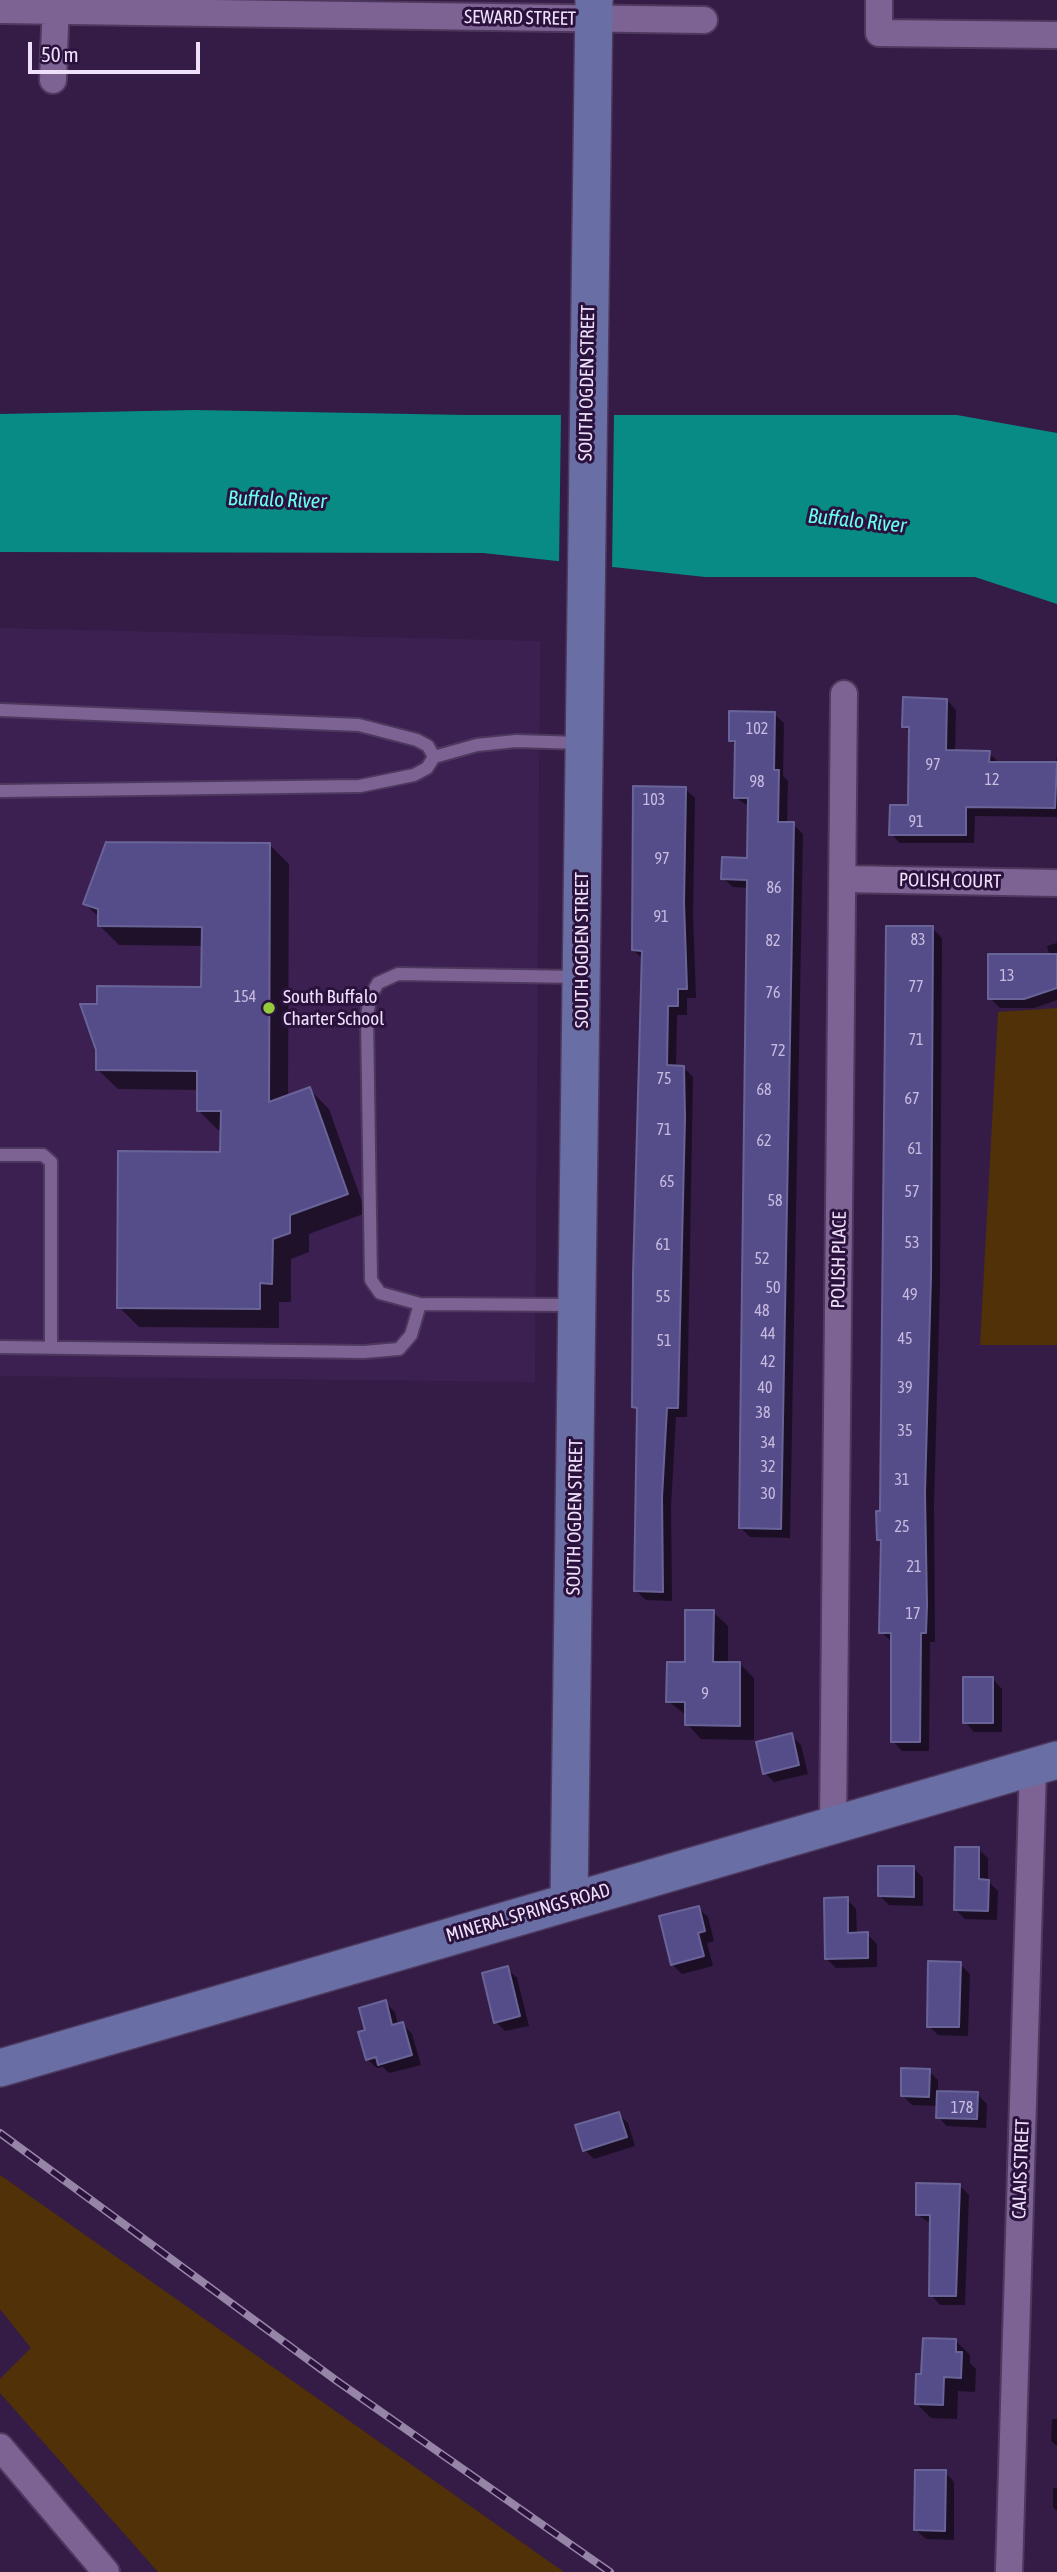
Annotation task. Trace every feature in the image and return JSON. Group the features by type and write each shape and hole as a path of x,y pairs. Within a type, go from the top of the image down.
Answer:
{"street":[{"path":"879,0 879,33 1057,35"},
{"path":"53,80 56,5"},
{"name":"SEWARD STREET","path":"0,10 56,5 594,10 704,20"},
{"name":"SOUTH OGDEN STREET","path":"569,1901 582,977 586,413 594,10"},
{"name":"POLISH PLACE","path":"833,1825 844,694"},
{"name":"POLISH COURT","path":"843,879 1057,883"},
{"name":"MINERAL SPRINGS ROAD","path":"0,2068 1045,1764"},
{"name":"CALAIS STREET","path":"1009,2571 1045,1764"},
{"path":"0,2447 106,2572"}],"lane":[{"path":"0,710 359,725 417,740 428,746 434,757"},
{"path":"0,791 360,786 414,775 427,768 434,757 496,742 584,743"},
{"path":"578,1306 419,1304 380,1293 371,1280 368,1017 370,997 378,983 398,974 582,977"},
{"path":"0,1155 43,1155 51,1162 51,1347"},
{"path":"0,1346 364,1352 399,1349 411,1335 419,1304"}],"shaded area":[{"name":"South Buffalo Charter School","path":"0,628 540,641 535,1382 0,1376"},
{"path":"1057,1008 1057,1345 980,1345 998,1012"},
{"path":"0,2175 564,2572 158,2572 0,2393 0,2379 31,2348 0,2309"}],"water":[{"name":"Buffalo River","path":"194,410 465,415 957,415 1057,433 1057,604 975,577 705,577 483,553 0,552 0,414"}],"pier":[{"path":"561,412 614,413 612,571 559,565"}],"building":[{"path":"903,697 947,699 946,750 990,751 989,762 1057,762 1055,808 966,807 966,835 889,835 890,805 908,805 909,727 902,727"},
{"path":"729,711 775,712 774,770 779,770 778,822 794,822 781,1529 739,1528 747,880 721,879 722,857 747,858 748,798 734,798 735,741 729,741"},
{"path":"633,786 686,787 684,903 687,989 678,989 678,1006 668,1006 667,1065 684,1066 685,1118 678,1408 667,1408 662,1497 663,1592 634,1591 637,1408 632,1407 633,1275 642,951 632,950"},
{"path":"106,842 270,843 269,1102 310,1087 348,1194 290,1215 290,1233 273,1239 272,1284 260,1283 260,1309 117,1308 118,1151 220,1152 221,1111 197,1111 197,1071 96,1070 96,1050 80,1004 97,1004 97,986 201,987 202,927 98,926 98,909 83,904"},
{"path":"886,926 933,926 931,1277 925,1493 927,1605 926,1633 921,1633 920,1742 891,1742 891,1633 879,1633 881,1540 877,1540 876,1511 880,1511"},
{"path":"988,954 1057,954 1057,988 1024,999 988,999"},
{"path":"685,1610 714,1610 713,1662 740,1662 740,1726 685,1725 685,1702 666,1702 667,1662 685,1662"},
{"path":"963,1677 993,1677 993,1723 963,1723"},
{"path":"792,1733 799,1765 763,1774 756,1742"},
{"path":"955,1847 979,1847 979,1879 989,1880 988,1911 954,1910"},
{"path":"878,1866 914,1866 914,1897 878,1896"},
{"path":"848,1897 848,1933 868,1932 868,1958 825,1959 824,1898"},
{"path":"699,1906 705,1931 698,1933 704,1956 671,1965 659,1916"},
{"path":"928,1961 961,1962 959,2027 927,2027"},
{"path":"508,1966 520,2016 494,2023 482,1973"},
{"path":"386,2000 392,2025 403,2022 412,2055 378,2065 376,2057 366,2060 358,2032 365,2030 359,2008"},
{"path":"901,2068 930,2069 929,2097 901,2096"},
{"path":"937,2091 978,2092 977,2119 936,2118"},
{"path":"619,2112 627,2137 583,2151 575,2125"},
{"path":"916,2183 960,2184 956,2296 929,2296 930,2215 916,2215"},
{"path":"923,2338 956,2339 956,2352 962,2352 961,2378 944,2377 943,2405 915,2404 916,2374 921,2374"},
{"path":"915,2470 946,2470 945,2531 914,2530"}],"railway":[{"path":"0,2133 337,2381 610,2572"}],"place":[{"name":"South Buffalo Charter School","path":"269,1008"}]}
